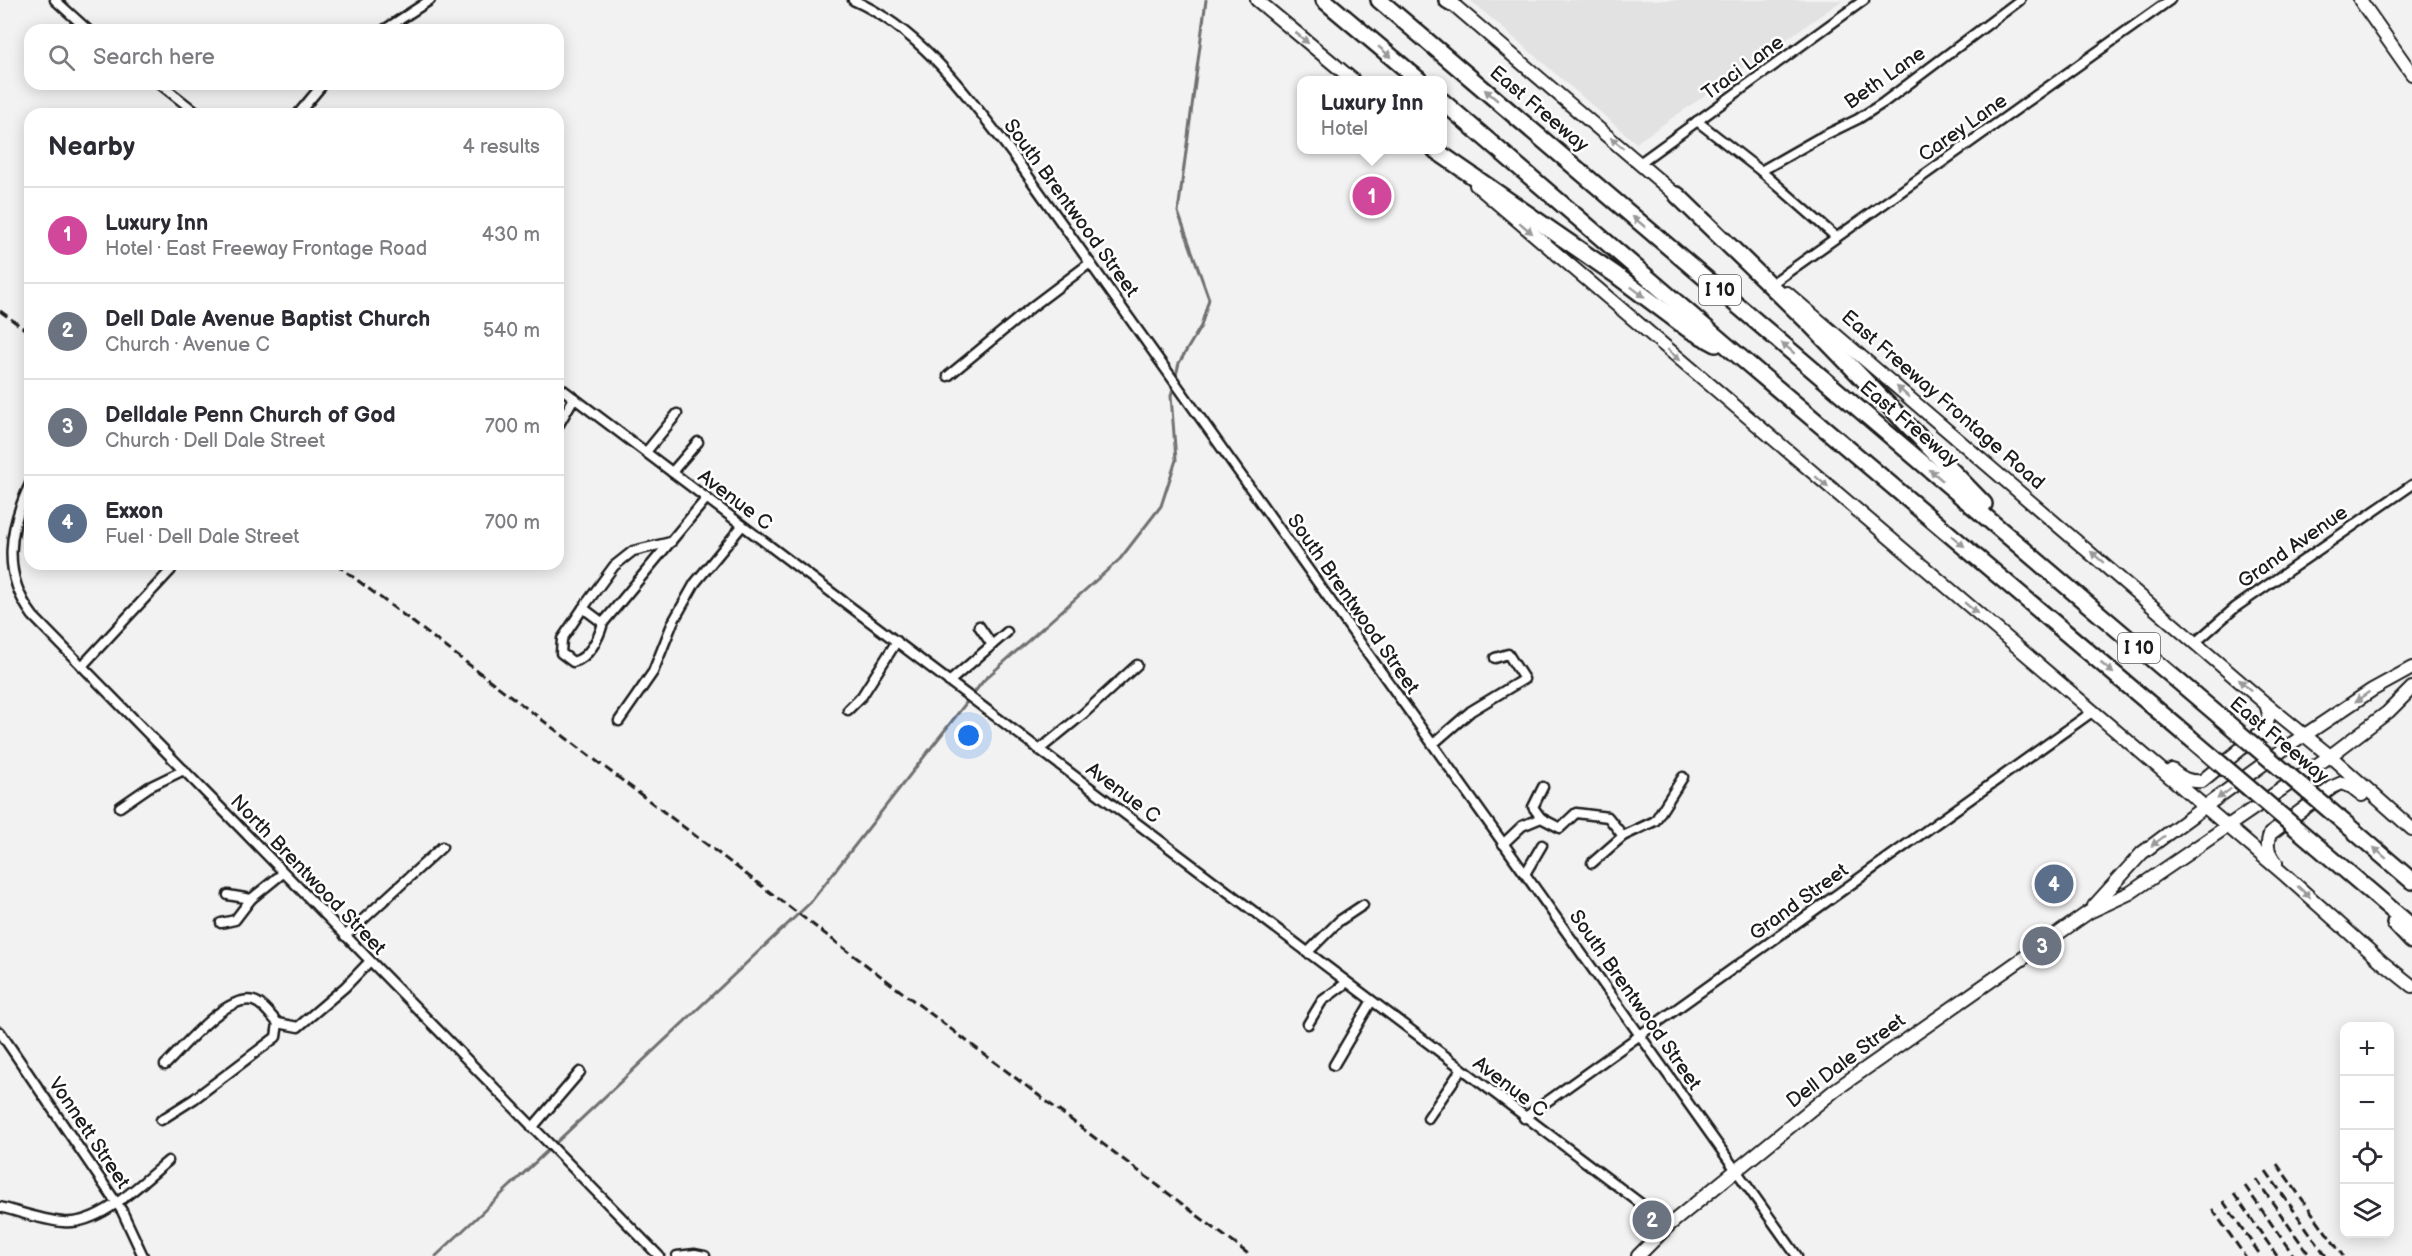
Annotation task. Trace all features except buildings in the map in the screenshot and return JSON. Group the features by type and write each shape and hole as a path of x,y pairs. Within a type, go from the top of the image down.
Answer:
{"highway":[{"path":"1324,0 1413,76"},
{"name":"East Freeway","path":"1379,0 2412,881"},
{"name":"I 10","path":"1447,103 1740,357 2412,927"},
{"path":"1441,154 1616,275 1688,329 1740,357"},
{"path":"1677,195 1808,322 2061,581"},
{"path":"2355,878 2412,941"}],"main road":[{"path":"1257,0 1347,76"},
{"path":"2360,0 2412,74"},
{"name":"East Freeway Frontage Road","path":"1449,1 1641,162 1774,282 2266,704 2330,756 2412,830"},
{"path":"1440,154 2206,807 2412,986"},
{"name":"Dell Dale Street","path":"2089,912 2142,853 2284,749 2372,690 2412,668"},
{"name":"Dell Dale Street","path":"1638,1256 1669,1225 1835,1090 2089,912 2130,893 2330,756 2388,711 2412,688"},
{"path":"2113,729 2132,736 2180,777 2192,782 2202,781 2266,728 2269,714 2266,704"},
{"path":"2286,876 2268,853 2267,842 2270,834 2333,787 2342,783 2352,787 2403,826 2412,830"}],"street":[{"path":"55,0 81,24"},
{"path":"393,24 430,0"},
{"name":"South Brentwood Street","path":"853,0 903,30 942,67 1005,144 1797,1256"},
{"name":"Traci Lane","path":"1641,162 1864,0"},
{"name":"Beth Lane","path":"1761,171 1858,119 1883,103 2020,0"},
{"name":"Carey Lane","path":"1774,282 2170,0"},
{"path":"168,90 190,108"},
{"path":"303,108 318,90"},
{"path":"1697,121 1761,171 1836,237"},
{"path":"948,376 1033,306 1090,263"},
{"name":"Avenue C","path":"564,390 1524,1118 1669,1225"},
{"path":"564,416 574,398"},
{"path":"646,452 677,414"},
{"path":"672,472 698,442"},
{"name":"Grand Avenue","path":"2196,642 2236,607 2412,485"},
{"name":"North Brentwood Street","path":"24,499 15,521 10,550 15,578 26,606 531,1128 659,1256"},
{"path":"671,542 633,551 614,566 562,639 561,654 573,662 584,657 603,623 671,542 706,499"},
{"path":"619,721 653,672 673,622 695,583 742,526"},
{"path":"82,666 171,570"},
{"path":"583,608 603,623"},
{"path":"979,626 992,645"},
{"path":"949,682 1007,632"},
{"path":"848,710 862,696 897,641"},
{"path":"1433,744 1471,711 1524,679 1508,654 1495,658"},
{"path":"1039,750 1137,665"},
{"name":"Grand Street","path":"1524,1118 2092,712"},
{"path":"120,807 149,787 183,770"},
{"path":"1592,863 1623,836 1655,821 1683,777"},
{"path":"1543,787 1533,807 1541,818 1560,828 1576,813 1608,817 1623,836"},
{"path":"1503,844 1522,826 1541,818"},
{"path":"1525,874 1542,845"},
{"path":"345,936 442,847"},
{"path":"221,923 235,921 251,899 284,873"},
{"path":"228,895 251,899"},
{"path":"1307,953 1339,921 1364,905"},
{"path":"165,1065 215,1015 245,1000 258,1003 278,1023 298,1028 345,987 369,961"},
{"path":"1308,1024 1322,1001 1346,983"},
{"path":"1334,1065 1371,1002"},
{"path":"161,1120 194,1099 276,1037 278,1023"},
{"name":"Vonnett Street","path":"0,1032 117,1204 143,1256"},
{"path":"1428,1118 1461,1070"},
{"path":"531,1128 580,1072"},
{"path":"0,1207 63,1222 78,1222 117,1204 168,1161"},
{"path":"677,1256 695,1254 705,1256"}],"shaded area":[{"path":"1470,0 1843,0 1636,143"}],"waterway":[{"path":"436,1256 810,903 984,680 1120,559 1161,506 1176,460 1171,396 1179,363 1201,326 1209,299 1178,212 1206,0"}],"railway":[{"path":"0,311 24,329"},
{"path":"344,570 1251,1256"},
{"path":"2277,1164 2343,1256"},
{"path":"2266,1171 2326,1256"},
{"path":"2256,1179 2310,1256"},
{"path":"2245,1186 2294,1256"},
{"path":"2234,1194 2277,1256"},
{"path":"2223,1201 2261,1256"},
{"path":"2212,1209 2245,1256"}],"place":[{"name":"Luxury Inn","path":"1372,196"},
{"name":"Exxon","path":"2054,884"},
{"name":"Delldale Penn Church of God","path":"2042,946"},
{"name":"Dell Dale Avenue Baptist Church","path":"1652,1220"}]}
